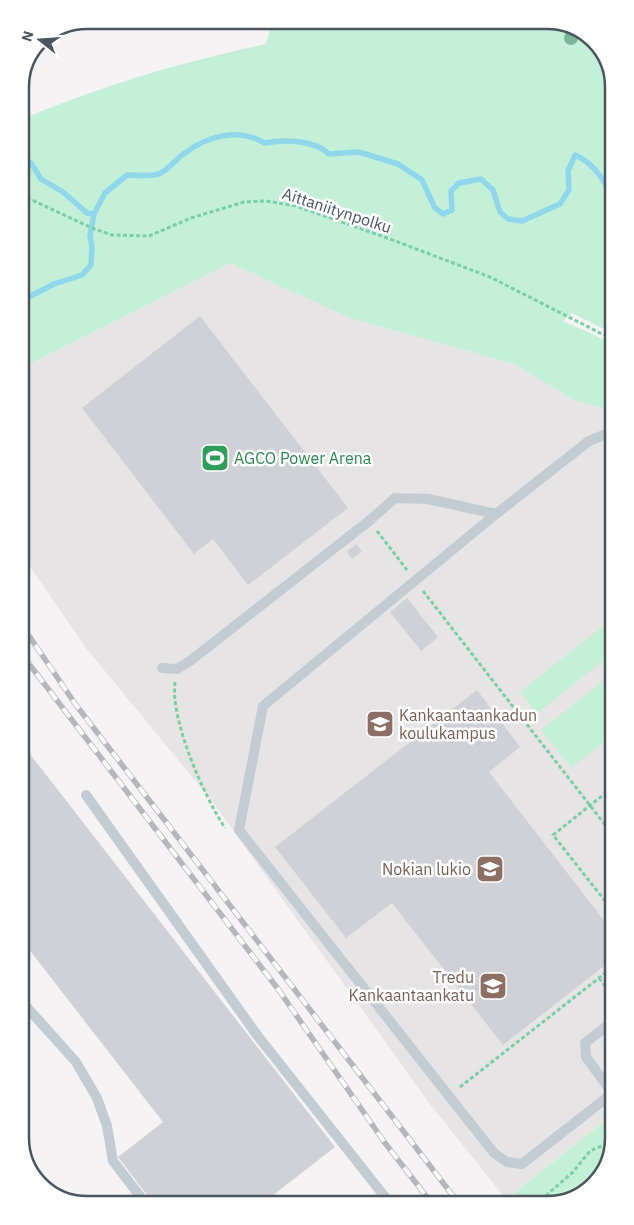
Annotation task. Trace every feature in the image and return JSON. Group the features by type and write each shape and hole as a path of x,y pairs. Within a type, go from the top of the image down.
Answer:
{"lane":[{"path":"605,434 589,441 496,514 263,706 239,830 494,1153 507,1162 522,1164 605,1099"},
{"path":"162,668 177,669 208,648 369,521 395,498 428,499 496,514"},
{"path":"86,795 257,1035 384,1196"},
{"path":"29,1010 76,1062 100,1107 107,1126 112,1161 140,1196"},
{"path":"605,1028 585,1044 586,1057 605,1082"}],"path":[{"name":"Aittaniitynpolku","path":"29,199 92,228 112,234 149,236 190,218 244,202 266,201 296,206 390,239 490,278 605,336"},
{"path":"369,521 605,825"},
{"path":"177,669 174,687 184,734 197,775 213,810 229,833"},
{"path":"605,793 553,835 605,901"},
{"path":"450,1095 605,974"},
{"path":"600,978 605,985"},
{"path":"546,1196 574,1172 590,1151 605,1144"}],"shaded area":[{"name":"Kankaantaankadun koulukampus","path":"230,263 350,318 514,364 574,400 605,409 605,1121 510,1196 504,1196 430,1104 212,801 86,648 29,565 29,366"}],"green space":[{"path":"270,29 551,29 566,32 580,38 593,51 601,64 605,86 605,330 572,313 563,321 605,340 605,409 574,400 514,364 350,318 230,263 29,366 29,116 81,96 141,76 266,44"},
{"path":"605,625 605,660 537,713 520,692"},
{"path":"605,680 605,741 571,768 541,730"},
{"path":"605,1121 605,1146 603,1154 596,1171 586,1182 570,1192 559,1195 510,1196"}],"building":[{"name":"AGCO Power Arena","path":"200,316 348,508 248,585 213,539 194,554 82,408"},
{"path":"356,544 362,551 352,559 347,552"},
{"path":"407,598 438,637 421,651 390,612"},
{"path":"477,690 520,747 489,772 605,922 605,965 503,1045 392,903 346,938 275,847"},
{"path":"29,753 335,1147 272,1196 148,1196 118,1157 163,1122 29,949"}],"waterway":[{"path":"29,297 54,284 82,275 91,265 92,247 90,235 94,214 105,193 127,175 158,174 194,147 214,138 224,136 244,136 255,138 265,143 281,141 307,143 323,149 329,154 359,152 398,164 422,180 435,208 443,214 452,210 451,191 459,183 481,179 493,190 500,212 508,219 522,221 560,204 569,190 568,171 575,155 587,162 605,183"},
{"path":"29,162 41,179 63,192 87,213 94,214"}],"railway":[{"path":"29,636 76,705 453,1196"},
{"path":"29,664 278,989 385,1143 426,1196"}],"place":[{"name":"AGCO Power Arena","path":"215,458"},
{"name":"Kankaantaankadun koulukampus","path":"380,724"},
{"name":"Nokian lukio","path":"490,869"},
{"name":"Tredu Kankaantaankatu","path":"493,986"}]}
